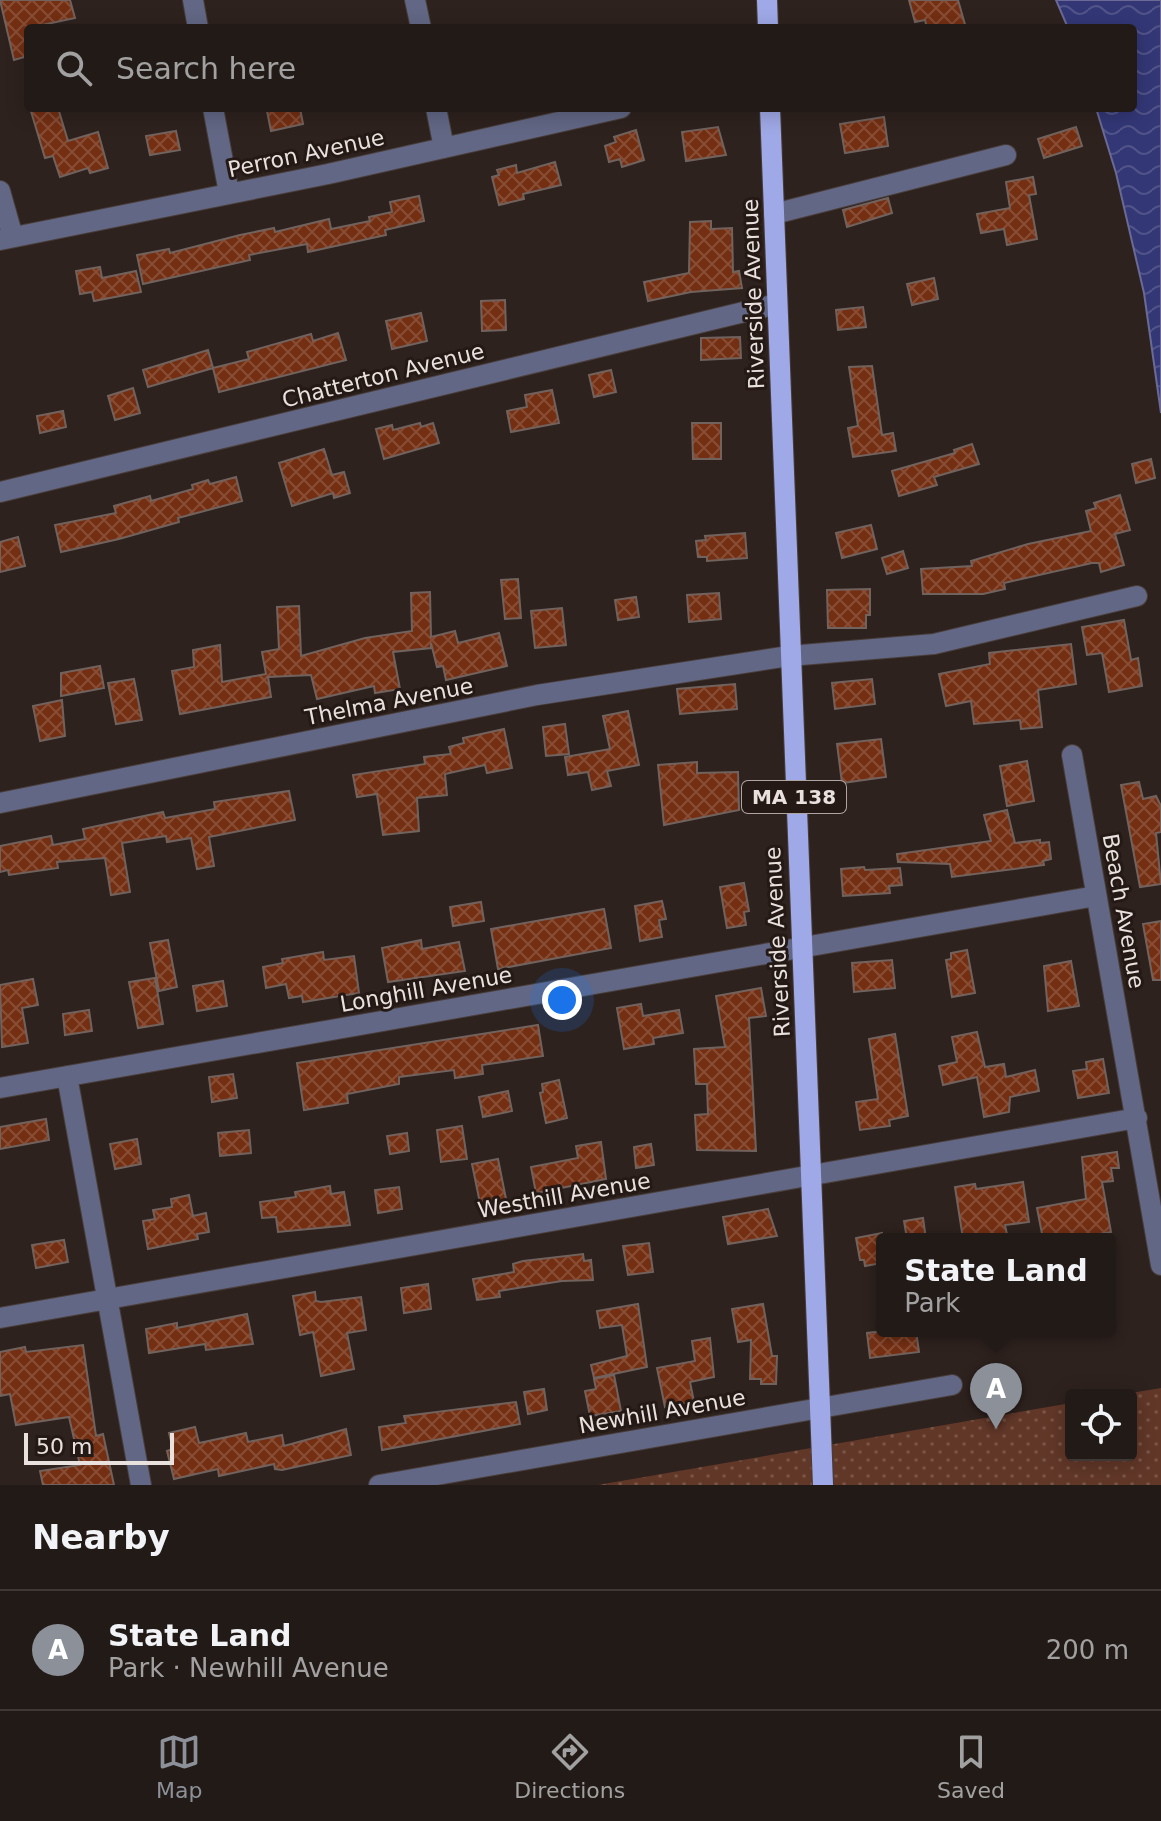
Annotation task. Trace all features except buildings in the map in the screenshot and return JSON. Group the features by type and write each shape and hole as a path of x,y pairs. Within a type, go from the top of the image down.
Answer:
{"main road":[{"path":"767,0 768,24"},
{"name":"Riverside Avenue","path":"770,112 823,1485"}],"street":[{"path":"193,0 197,24"},
{"path":"415,0 420,24"},
{"path":"214,112 229,193"},
{"path":"437,112 444,148"},
{"name":"Perron Avenue","path":"6,238 603,112"},
{"path":"774,214 1006,155"},
{"path":"0,191 6,238"},
{"name":"Chatterton Avenue","path":"0,492 777,304"},
{"name":"Thelma Avenue","path":"0,803 537,695 789,656 934,644 1137,596"},
{"name":"Beach Avenue","path":"1072,755 1161,1265"},
{"name":"Longhill Avenue","path":"0,1088 1096,896"},
{"path":"67,1076 110,1299 141,1485"},
{"name":"Westhill Avenue","path":"0,1318 1137,1118"},
{"name":"Newhill Avenue","path":"379,1485 952,1385"}],"shaded area":[{"path":"1161,1388 1161,1485 598,1485 1065,1404 1065,1461 1137,1461 1137,1392"}],"water":[{"path":"1056,0 1161,0 1161,413 1144,293 1116,173 1097,112 1137,112 1137,24 1066,24"}],"place":[{"name":"State Land","path":"996,1429"}]}
